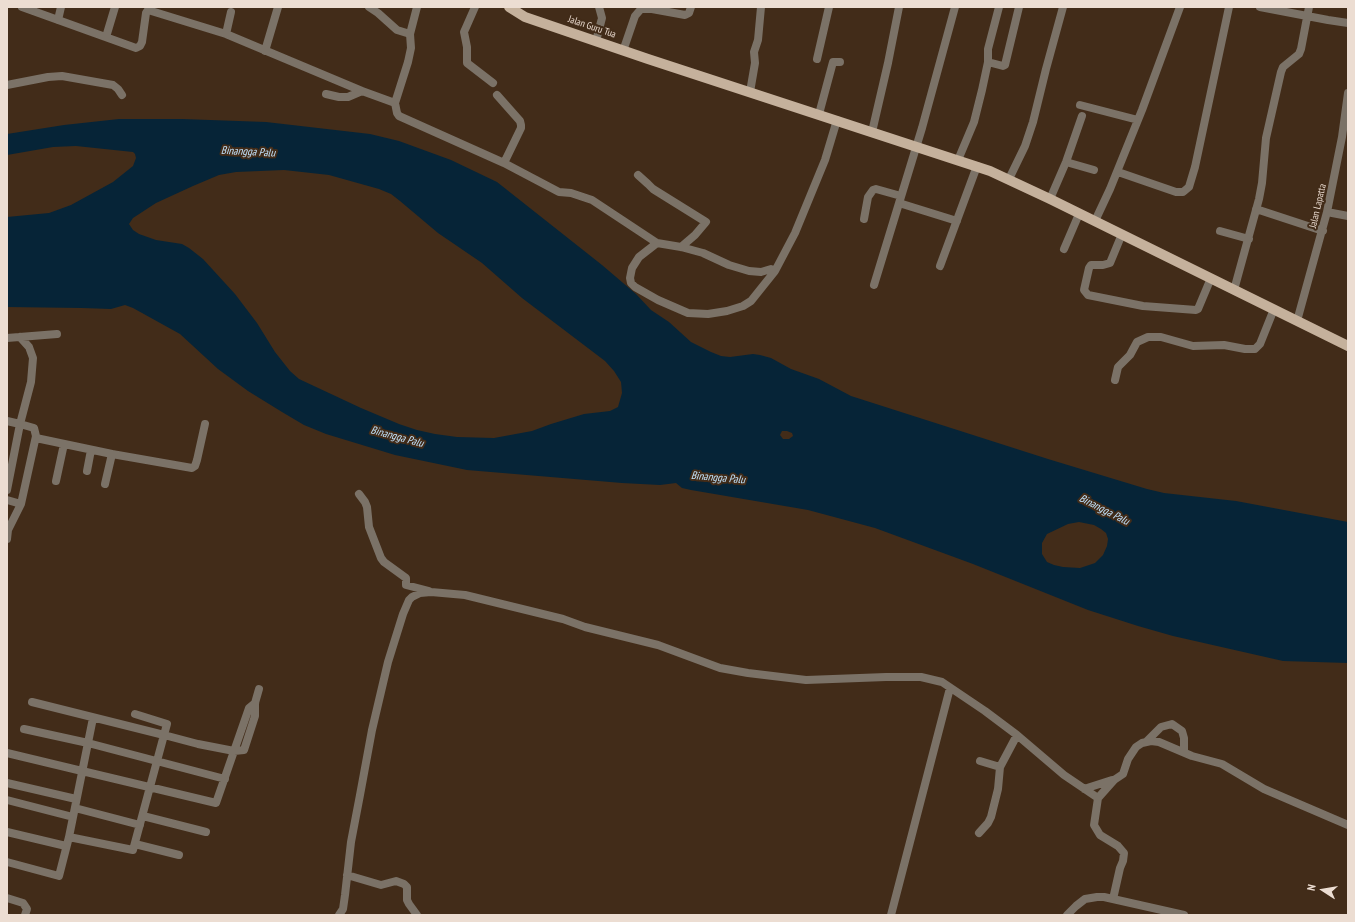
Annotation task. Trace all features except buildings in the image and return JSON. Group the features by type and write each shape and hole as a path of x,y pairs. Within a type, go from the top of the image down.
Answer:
{"main road":[{"name":"Jalan Guru Tua","path":"509,7 519,10 525,17 623,51 977,166 1009,179 1348,346"}],"street":[{"path":"22,7 136,48 140,46 142,42 146,13 150,10 226,34 362,91 395,103"},
{"path":"58,20 61,7"},
{"path":"106,37 114,7"},
{"path":"265,50 278,7"},
{"path":"369,7 397,30 410,34"},
{"path":"417,7 410,34 411,48 395,103 397,113 404,119 504,163 559,192 571,193 592,200 657,243 703,253 729,265 749,271 755,272 771,269 775,270"},
{"path":"475,7 464,32 467,47 467,63 493,83"},
{"path":"596,41 602,18 599,7"},
{"path":"623,51 635,16 642,9 652,9 685,15 689,13 691,7"},
{"path":"750,92 756,57 754,52 758,40 761,7"},
{"path":"817,58 829,7"},
{"path":"872,132 890,57 899,7"},
{"path":"874,285 931,97 955,7"},
{"path":"958,160 974,122 988,62 988,49 999,7"},
{"path":"988,62 1003,66 1005,65 1019,7"},
{"path":"1009,179 1025,146 1033,122 1063,7"},
{"path":"1095,222 1118,172 1180,7"},
{"path":"1118,172 1176,192 1183,192 1189,187 1195,167 1229,7"},
{"path":"1260,7 1348,23"},
{"path":"1234,290 1249,239 1262,183 1266,138 1281,72 1286,64 1299,54 1309,7"},
{"path":"226,34 231,12"},
{"path":"819,114 833,62 840,62"},
{"path":"7,85 48,76 62,76 113,85 122,95"},
{"path":"326,94 339,97 348,96 362,91"},
{"name":"Jalan Lapatta","path":"1298,321 1323,231 1345,130 1348,93"},
{"path":"497,95 522,124 504,163"},
{"path":"1080,105 1138,120"},
{"path":"1050,199 1066,162 1082,116"},
{"path":"657,243 639,257 630,273 631,283 658,300 688,313 708,314 727,311 743,306 751,301 758,294 775,270 795,233 825,160 837,120"},
{"path":"1066,162 1094,170"},
{"path":"940,266 977,166"},
{"path":"638,175 653,189 706,222 695,235 681,247"},
{"path":"864,219 868,198 873,190 876,189 900,200 957,221"},
{"path":"1256,208 1323,231"},
{"path":"1327,212 1348,216"},
{"path":"1064,249 1079,214"},
{"path":"1220,232 1249,239"},
{"path":"1122,234 1110,263 1103,265 1091,265 1089,268 1084,290 1088,295 1143,306 1196,310 1198,309 1211,278"},
{"path":"1115,380 1118,367 1130,355 1136,342 1148,337 1161,337 1193,346 1224,345 1245,349 1255,349 1260,344 1274,309"},
{"path":"7,338 57,334"},
{"path":"7,490 20,424 31,382 33,358 29,347 20,337"},
{"path":"7,421 34,428 36,438 21,504 7,533"},
{"path":"36,438 91,450 192,468 195,466 197,460 205,424"},
{"path":"56,481 64,444"},
{"path":"87,471 91,450"},
{"path":"105,484 112,454"},
{"path":"359,494 367,507 369,527 381,558 384,562 406,578 406,585 432,592 465,595 563,619 585,627 658,645 720,668 806,680 886,677 920,677 938,680 1017,735 1064,775 1098,798"},
{"path":"7,500 21,504"},
{"path":"339,915 343,909 351,842 370,737 388,662 409,600 412,596 420,593 432,592"},
{"path":"891,915 950,688"},
{"path":"32,702 198,744 234,751 244,750 255,716 255,703 259,689"},
{"path":"69,837 134,850 167,724 136,714"},
{"path":"7,862 59,876 69,837 93,718"},
{"path":"1113,899 1124,852 1118,846 1100,835 1094,825 1098,798 1114,780 1123,774 1128,759 1136,747 1147,741 1161,727 1172,724 1182,731 1184,738 1184,752"},
{"path":"24,729 224,779"},
{"path":"979,834 991,817 998,789 1000,767 1017,735"},
{"path":"1147,741 1159,742 1222,764 1264,789 1348,825"},
{"path":"7,753 150,789 216,803 234,751"},
{"path":"980,761 1000,767"},
{"path":"1084,789 1114,780"},
{"path":"7,783 76,799"},
{"path":"7,800 73,816"},
{"path":"75,808 206,832"},
{"path":"7,832 66,846"},
{"path":"135,844 179,855"},
{"path":"348,875 381,885 396,881 404,884 407,887 407,900 417,915"},
{"path":"1067,915 1086,899 1097,896 1184,915"},
{"path":"7,898 18,901 26,906 26,915"}],"water":[{"name":"Binangga Palu","path":"119,119 182,119 266,122 370,134 399,141 451,160 497,182 602,265 636,294 651,310 669,322 691,342 711,352 721,356 730,357 753,354 771,358 791,369 819,379 851,396 1147,489 1164,493 1236,501 1348,522 1348,663 1283,661 1173,636 1088,610 973,564 875,528 808,510 691,490 682,488 676,483 660,485 622,483 467,470 395,455 326,434 304,425 248,391 218,369 180,334 133,308 125,305 111,309 7,307 7,217 49,213 71,205 113,182 133,166 136,158 133,152 76,146 53,147 7,155 7,134 64,125","holes":["284,170 329,175 379,189 391,194 438,233 482,263 522,298 605,361 621,382 622,393 618,407 610,411 584,414 532,431 494,438 457,437 435,434 399,424 299,379 290,371 275,352 257,323 235,294 203,259 182,244 156,240 139,234 133,230 129,224 133,218 156,203 219,175 236,172","782,431 787,431 792,433 793,436 789,439 783,439 780,435","1079,522 1094,525 1106,533 1108,539 1107,546 1103,555 1095,563 1080,568 1063,567 1047,562 1042,554 1042,543 1047,534 1068,524"]}]}
